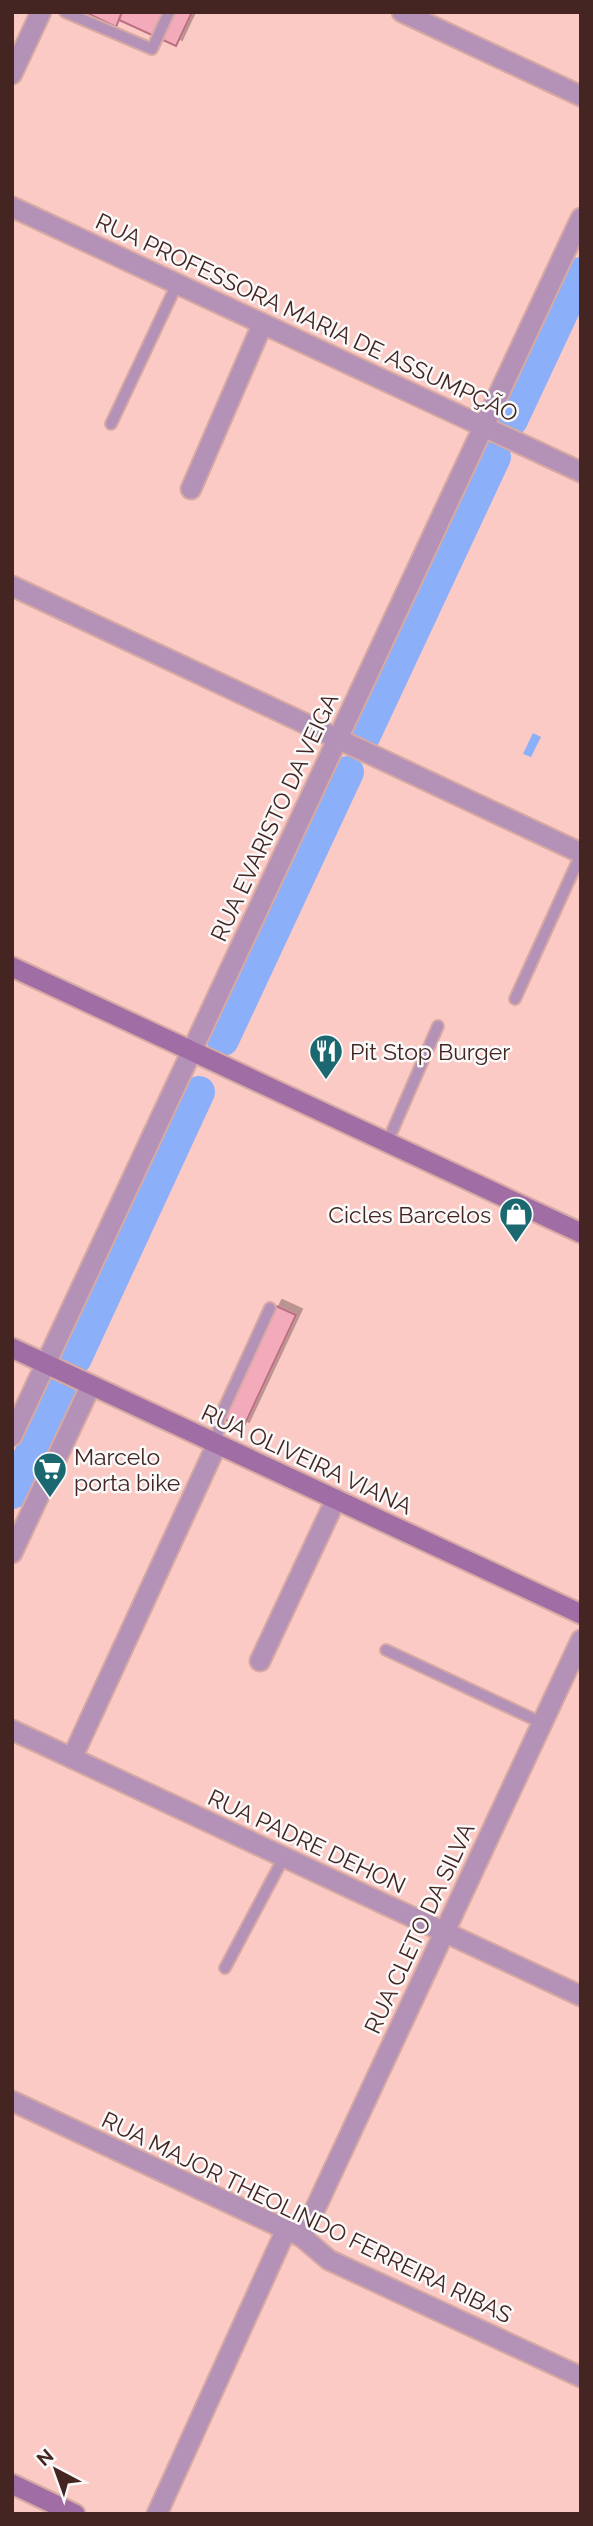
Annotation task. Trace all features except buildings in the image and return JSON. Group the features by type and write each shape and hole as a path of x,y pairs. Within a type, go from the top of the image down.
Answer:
{"main road":[{"path":"12,967 581,1233"},
{"name":"RUA OLIVEIRA VIANA","path":"12,1348 581,1614"},
{"path":"12,2484 75,2514"}],"street":[{"path":"12,74 41,12"},
{"path":"402,12 581,96"},
{"name":"RUA PROFESSORA MARIA DE ASSUMPÇÃO","path":"12,207 581,472"},
{"name":"RUA EVARISTO DA VEIGA","path":"12,1436 581,218"},
{"path":"191,489 262,325"},
{"path":"12,586 581,854"},
{"path":"12,1553 91,1385"},
{"path":"72,1758 217,1444"},
{"path":"260,1661 335,1499"},
{"name":"RUA CLETO DA SILVA","path":"157,2514 444,1932 581,1640"},
{"name":"RUA PADRE DEHON","path":"12,1730 581,1996"},
{"name":"RUA MAJOR THEOLINDO FERREIRA RIBAS","path":"12,2101 294,2234 330,2260 581,2377"}],"lane":[{"path":"65,12 152,49 169,12"},
{"path":"111,424 177,284"},
{"path":"515,999 581,854"},
{"path":"387,1143 438,1026"},
{"path":"217,1444 219,1419 270,1308"},
{"path":"386,1650 542,1723"},
{"path":"225,1968 284,1857"}],"water":[{"path":"533,733 541,737 531,757 523,754"}],"waterway":[{"path":"512,420 581,273"},
{"path":"364,737 495,457"},
{"path":"223,1040 348,772"},
{"path":"76,1358 199,1092"},
{"path":"12,1493 61,1389"}],"place":[{"name":"Pit Stop Burger","path":"326,1081"},
{"name":"Cicles Barcelos","path":"516,1244"},
{"name":"Marcelo porta bike","path":"50,1499"}]}
